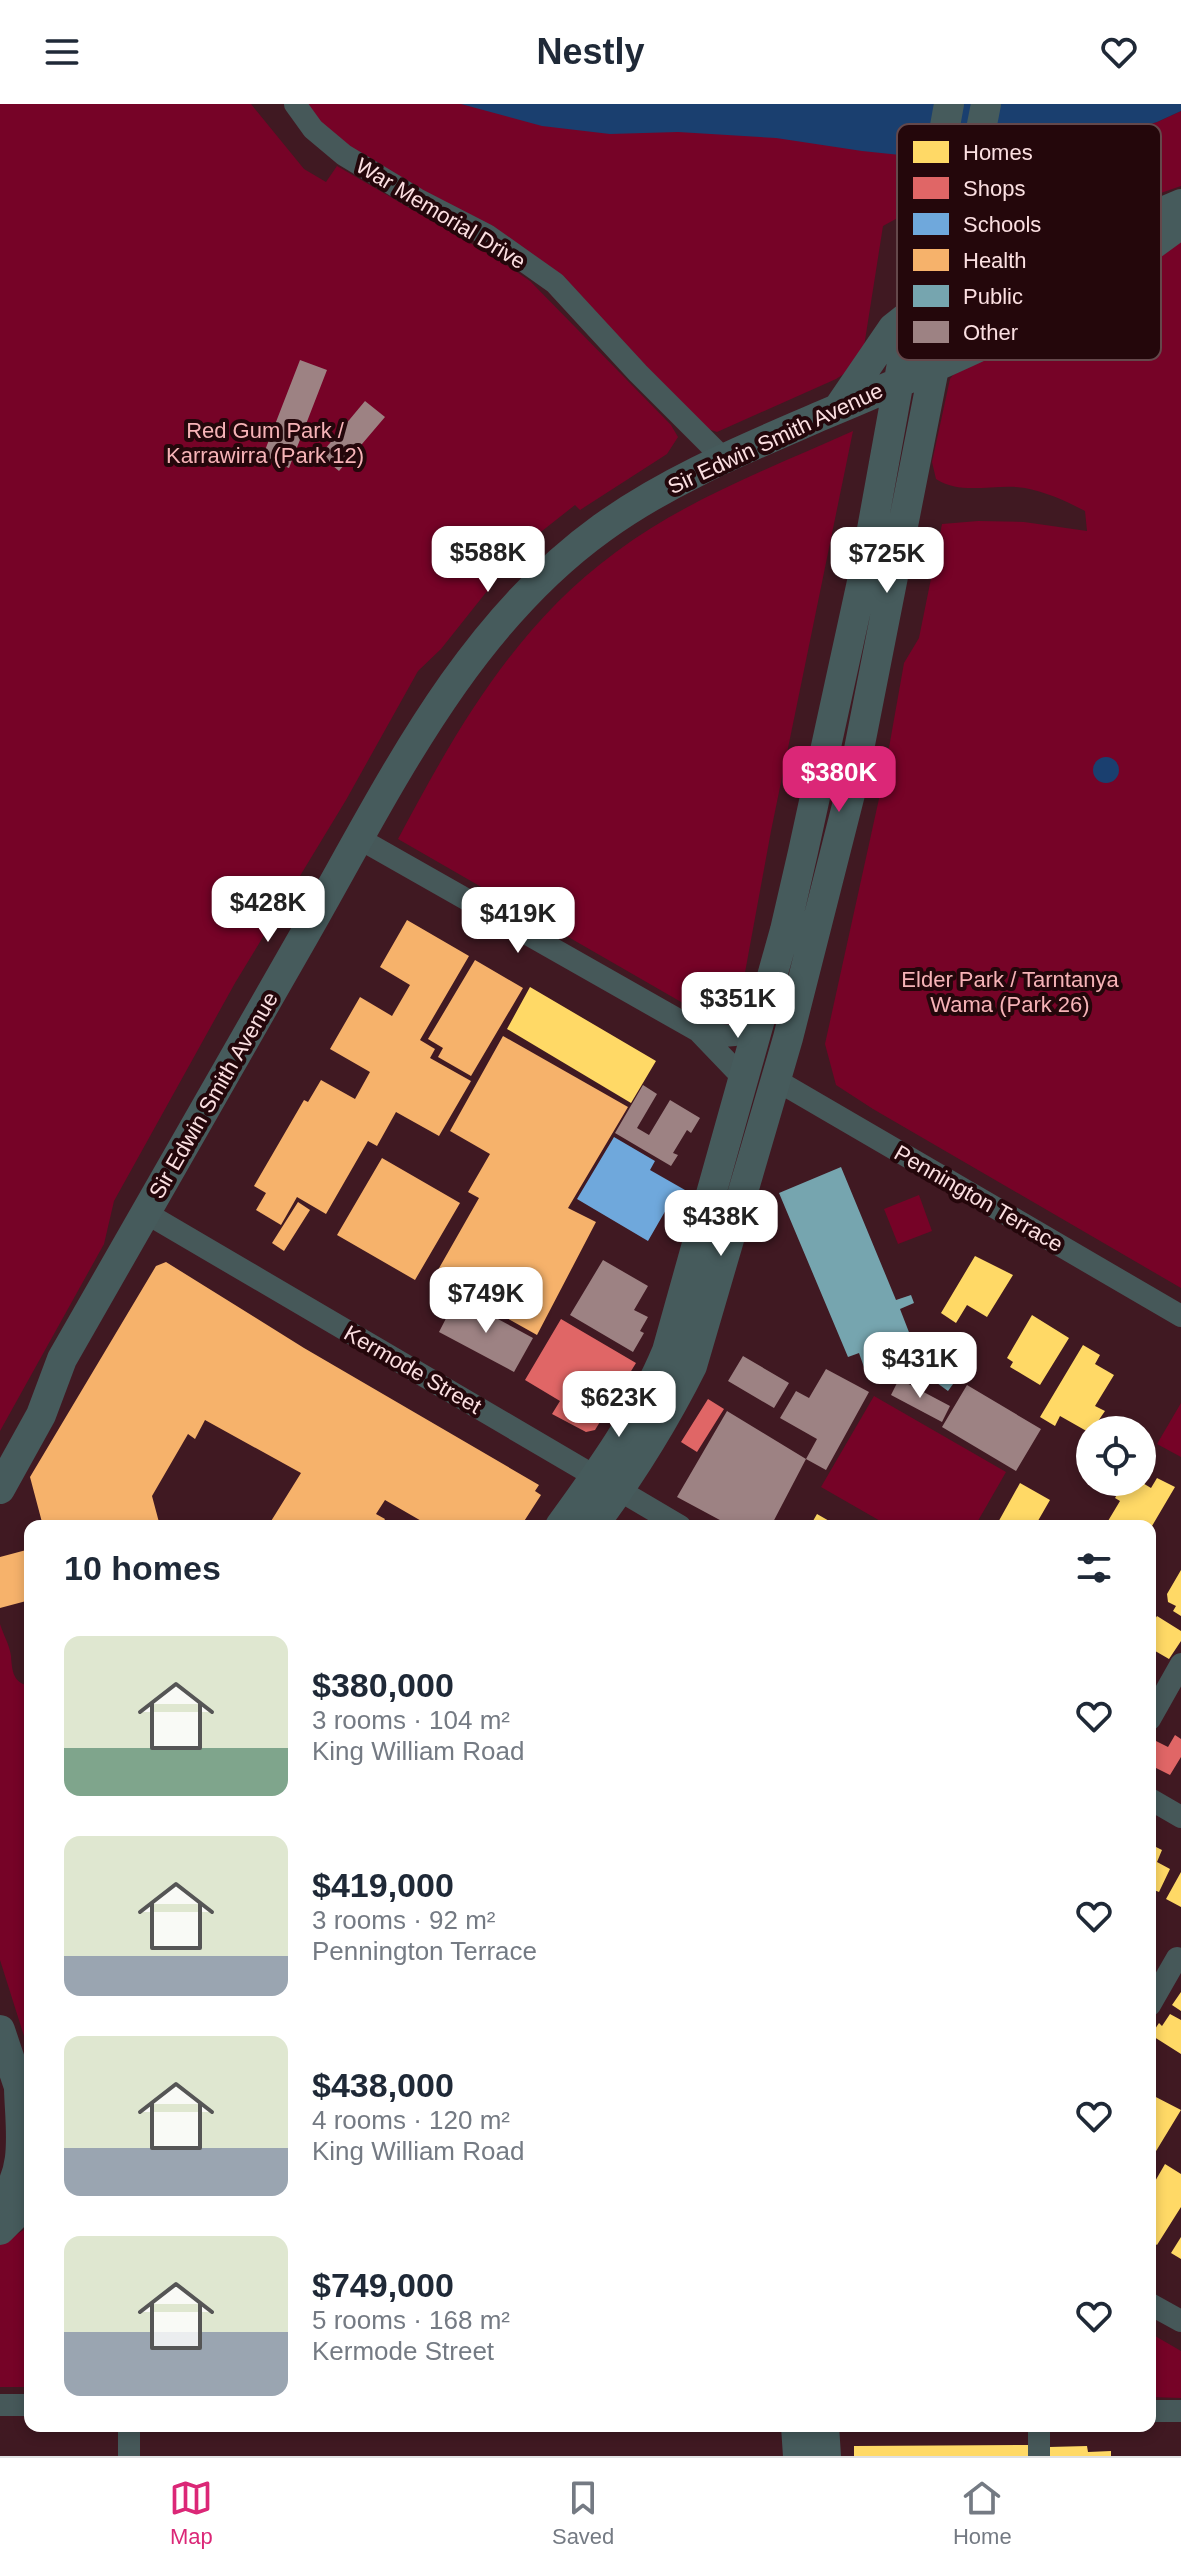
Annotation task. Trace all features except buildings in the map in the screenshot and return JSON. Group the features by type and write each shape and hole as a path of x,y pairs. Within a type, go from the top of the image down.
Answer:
{"main road":[{"path":"945,124 949,104"},
{"path":"982,124 986,104"},
{"path":"1161,212 1181,204"},
{"path":"1161,238 1181,224"},
{"path":"838,409 897,325"},
{"path":"595,1520 640,1407 667,1351 789,914 865,568 903,360"},
{"path":"567,1520 608,1484 665,1416 692,1366 776,1080 851,790 937,360"},
{"path":"899,381 945,360"},
{"name":"Sir Edwin Smith Avenue","path":"0,1449 24,1407 62,1359 360,839 458,676 508,612 552,568 602,528 658,492 723,458 899,381"},
{"path":"762,1014 762,1058 776,1080"},
{"name":"Sir Edwin Smith Avenue","path":"0,1489 41,1415 62,1359"},
{"path":"0,2030 24,2102"},
{"path":"0,2203 13,2185 19,2167 19,2089"},
{"path":"0,2230 24,2206"},
{"path":"796,2432 798,2456"},
{"path":"824,2432 826,2456"}],"street":[{"name":"War Memorial Drive","path":"295,104 313,129 344,155 417,199 487,235 555,283 638,373 723,458"},
{"path":"360,839 698,1031 744,1079"},
{"path":"698,1031 734,1036 746,1033 762,1014"},
{"name":"Pennington Terrace","path":"776,1080 1181,1316"},
{"name":"Kermode Street","path":"146,1213 670,1520"},
{"path":"1156,1708 1181,1664"},
{"path":"1156,1802 1181,1817"},
{"path":"1156,1995 1177,1958"},
{"path":"1156,2307 1181,2321"},
{"path":"0,2405 24,2405"},
{"path":"1156,2411 1181,2411"},
{"path":"129,2432 129,2456"},
{"path":"1039,2432 1039,2456"}],"green space":[{"name":"Red Gum Park / Karrawirra (Park 12)","path":"0,104 251,104 304,169 326,182 337,166 530,281 671,425 678,437 667,454 580,510 575,505 523,546 441,649 418,671 346,800 235,983 114,1201 104,1244 0,1431"},
{"path":"304,104 949,104 945,124 897,124 897,218 883,226 863,353 853,368 836,379 717,432 708,429 573,292 350,149 324,127"},
{"path":"1181,111 1181,186 1161,193 1161,124 1151,124"},
{"name":"Elder Park / Tarntanya Wama (Park 26)","path":"1181,239 1181,1288 836,1085 825,1044 884,776 904,663 919,638 942,524 1024,522 1087,531 1085,511 1048,494 1014,487 956,487 936,479 932,462 950,379 978,360 1161,360 1161,251"},
{"path":"853,431 771,831 737,1016 728,1029 398,839 442,759 491,682 547,613 580,581 643,533 701,500"},
{"path":"919,1195 932,1231 898,1244 884,1209"},
{"path":"874,1396 1006,1472 978,1520 879,1520 821,1487"},
{"path":"1181,1403 1181,1457 1157,1444"},
{"path":"0,1624 9,1648 14,1676 24,1684 24,2036 0,1960"},
{"path":"24,2230 24,2387 0,2387 0,2245"},
{"path":"1156,2336 1181,2351 1181,2398 1156,2397"}],"water":[{"path":"461,104 1181,104 1181,111 1151,124 897,124 897,155 776,138 678,132 610,134 542,126"},
{"path":"1106,757 1115,761 1119,770 1115,779 1106,783 1097,779 1093,770 1097,761"}]}
